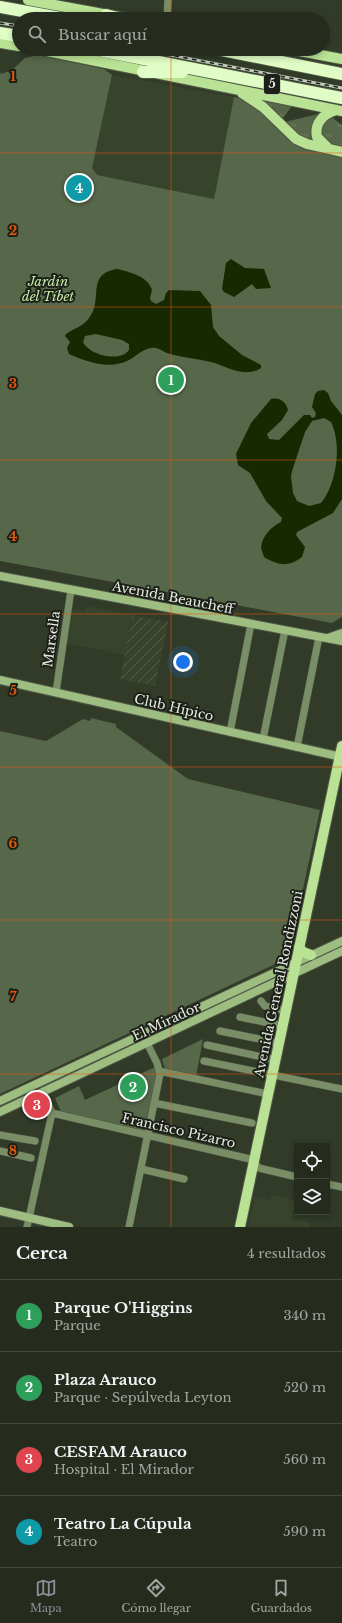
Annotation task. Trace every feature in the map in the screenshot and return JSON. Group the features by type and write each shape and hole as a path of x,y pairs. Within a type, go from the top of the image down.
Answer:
{"highway":[{"path":"0,7 28,12"},
{"path":"0,33 12,35"},
{"name":"5","path":"130,56 342,98"},
{"name":"5","path":"254,56 342,74"},
{"path":"143,72 219,73"}],"main road":[{"path":"28,0 58,3 94,12"},
{"path":"0,43 12,45"},
{"path":"69,56 143,72 339,110"},
{"path":"326,56 342,59"},
{"path":"239,90 263,107 296,139 307,144 342,152"},
{"path":"331,150 319,140 316,129 322,117 339,110"},
{"name":"Avenida Beaucheff","path":"0,576 342,641"},
{"path":"323,637 342,633"},
{"name":"Club Hípico","path":"0,680 341,757"},
{"name":"Avenida General Rondizzoni","path":"240,1227 341,757 342,746"},
{"name":"El Mirador","path":"0,1101 342,941"},
{"path":"300,947 303,952 311,955"},
{"name":"El Mirador","path":"0,1112 342,950"},
{"path":"166,1024 170,1032"},
{"path":"58,1075 61,1084"},
{"path":"0,1211 69,1227"}],"street":[{"path":"167,12 168,0"},
{"name":"Marsella","path":"56,692 71,590"},
{"path":"230,732 251,624"},
{"path":"263,739 285,630"},
{"path":"297,747 323,637"},
{"path":"261,1001 265,1006 286,1010"},
{"path":"240,1017 283,1026"},
{"path":"220,1031 279,1044"},
{"path":"129,1227 160,1071 147,1043"},
{"path":"207,1045 276,1060"},
{"path":"204,1061 342,1089"},
{"path":"160,1071 268,1094"},
{"path":"27,1227 52,1113 43,1092"},
{"path":"154,1103 252,1123"},
{"name":"Francisco Pizarro","path":"52,1113 148,1134 250,1159 259,1168 294,1176"},
{"path":"0,1135 34,1141"},
{"path":"0,1151 31,1158"},
{"path":"141,1169 184,1179"},
{"path":"330,1185 342,1187"}],"shaded area":[{"path":"112,75 234,97 214,199 97,175 92,168"},
{"path":"231,259 245,268 264,269 271,288 256,289 252,284 234,297 224,292 222,289 226,263"},
{"path":"117,269 138,275 150,285 152,290 150,298 151,301 156,304 164,300 166,293 169,290 200,291 211,305 213,327 219,336 242,355 261,365 261,368 249,372 238,371 215,363 181,357 156,348 148,348 122,363 106,365 83,360 69,354 67,348 70,342 65,336 89,318 95,303 98,282 101,276 107,272","holes":["96,334 122,340 129,344 129,350 125,354 112,357 91,351 83,342 85,336"]},
{"path":"324,390 328,393 331,401 342,415 342,499 333,513 297,532 296,535 305,547 302,557 288,564 279,564 264,557 261,548 265,536 274,526 281,522 282,518 266,501 250,473 238,465 236,454 251,423 271,399 282,401 288,410 282,420 267,434 269,439 279,440 304,415 310,415 312,418 315,417 316,413 312,407 315,394 318,391","holes":["324,418 331,422 337,452 334,475 331,485 321,503 309,506 297,501 293,493 291,477 292,471 305,432 312,421"]},
{"path":"86,606 132,615 125,655 67,643 73,609 85,611"},
{"path":"132,615 168,622 155,686 120,679"},
{"path":"272,1195 294,1200 292,1219 310,1223 310,1227 248,1227 255,1197 270,1200"}],"green space":[{"name":"Jardín del Tíbet","path":"43,56 104,69 112,75 92,168 97,175 214,199 234,97 243,100 264,114 283,133 295,141 342,156 342,617 332,623 0,561 0,72 1,74 12,70 25,58"},
{"path":"264,100 292,106 282,119 263,102"},
{"path":"322,113 314,143 299,136 285,122"},
{"path":"330,116 342,125 342,149 326,142 322,139 318,132 319,128"},
{"path":"91,718 116,724 116,727 188,779 320,810 288,958 0,1094 0,731 46,741 83,719 90,721"},
{"path":"203,1039 196,1077 165,1069 162,1059"},
{"path":"155,1067 157,1074 145,1131 61,1112 55,1098 79,1086 85,1100"}],"railway":[{"path":"0,23 12,25"},
{"path":"175,56 342,88"}],"place":[{"name":"Teatro La Cúpula","path":"79,188"},
{"name":"Parque O'Higgins","path":"171,380"},
{"name":"Plaza Arauco","path":"133,1087"},
{"name":"CESFAM Arauco","path":"37,1105"}]}
